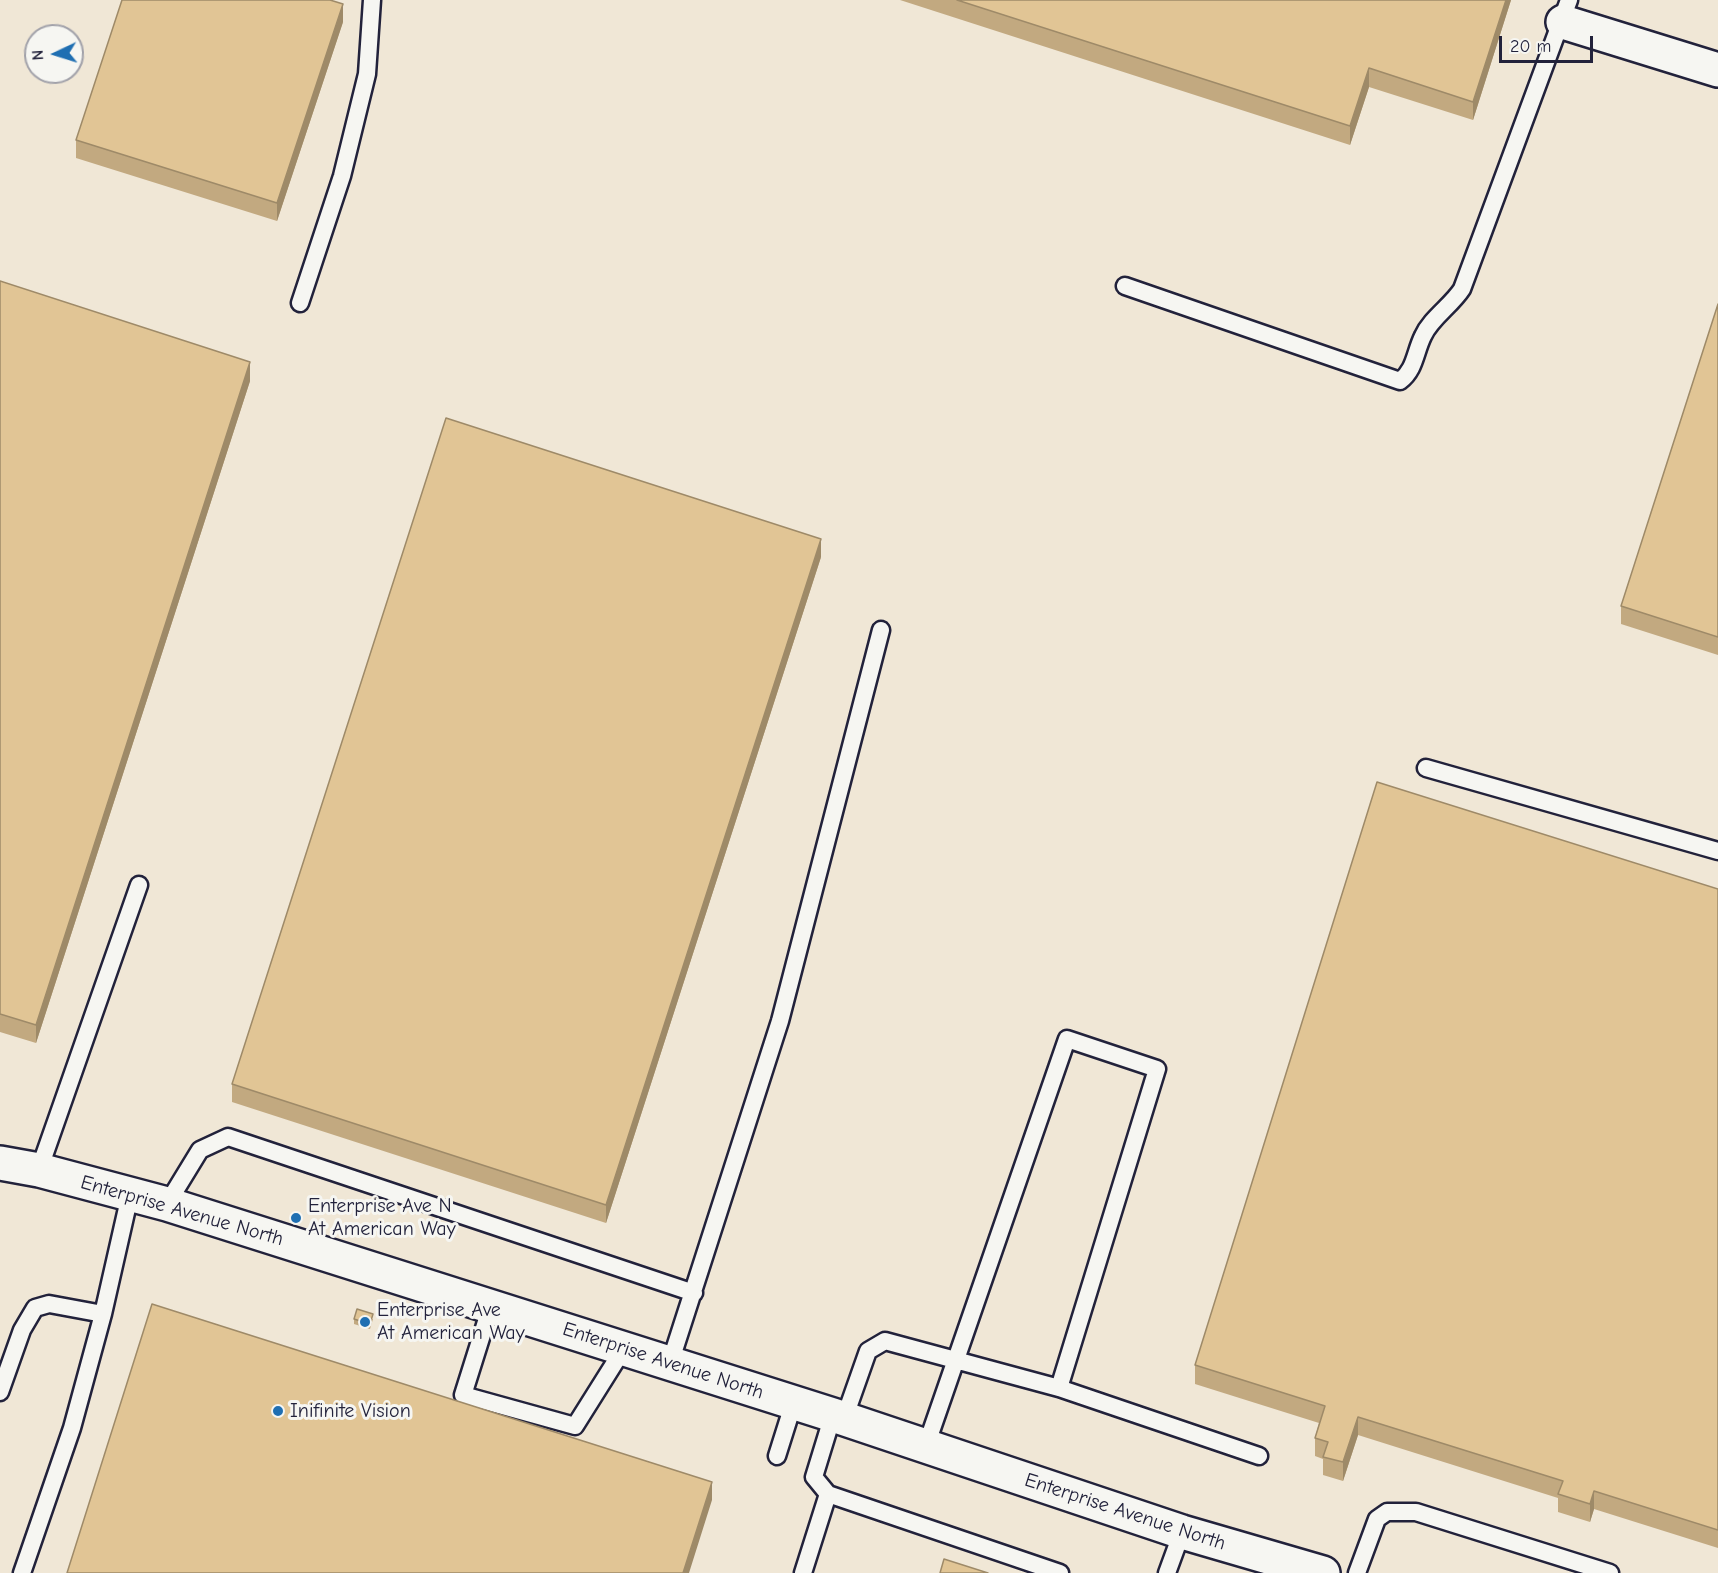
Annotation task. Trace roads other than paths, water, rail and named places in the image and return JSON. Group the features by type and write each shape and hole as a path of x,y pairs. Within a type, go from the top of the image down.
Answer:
{"street":[{"path":"1566,11 1718,70"},
{"name":"Enterprise Avenue North","path":"0,1163 39,1170 167,1204 794,1402 1182,1532 1323,1573"}],"lane":[{"path":"300,303 342,176 367,74 372,0"},
{"path":"1125,286 1400,381 1409,374 1424,334 1452,304 1462,289 1566,11"},
{"path":"670,1363 780,1021 881,630"},
{"path":"1426,768 1718,851"},
{"path":"39,1170 139,885"},
{"path":"926,1446 1067,1039 1157,1069 1059,1388"},
{"path":"167,1204 200,1150 228,1137 694,1293"},
{"path":"22,1573 72,1428 104,1314 130,1196"},
{"path":"0,1392 21,1330 35,1308 49,1304 104,1314"},
{"path":"491,1306 463,1395 575,1426 624,1348"},
{"path":"1060,1573 828,1494 814,1477 868,1351 885,1341 957,1360 1059,1388 1259,1456"},
{"path":"777,1456 794,1402"},
{"path":"804,1573 828,1494"},
{"path":"1357,1573 1377,1519 1387,1512 1416,1512 1610,1573"},
{"path":"1167,1573 1182,1532"}],"place":[{"name":"Enterprise Ave N At American Way","path":"296,1218"},
{"name":"Enterprise Ave At American Way","path":"365,1322"},
{"name":"Inifinite Vision","path":"278,1411"}]}
